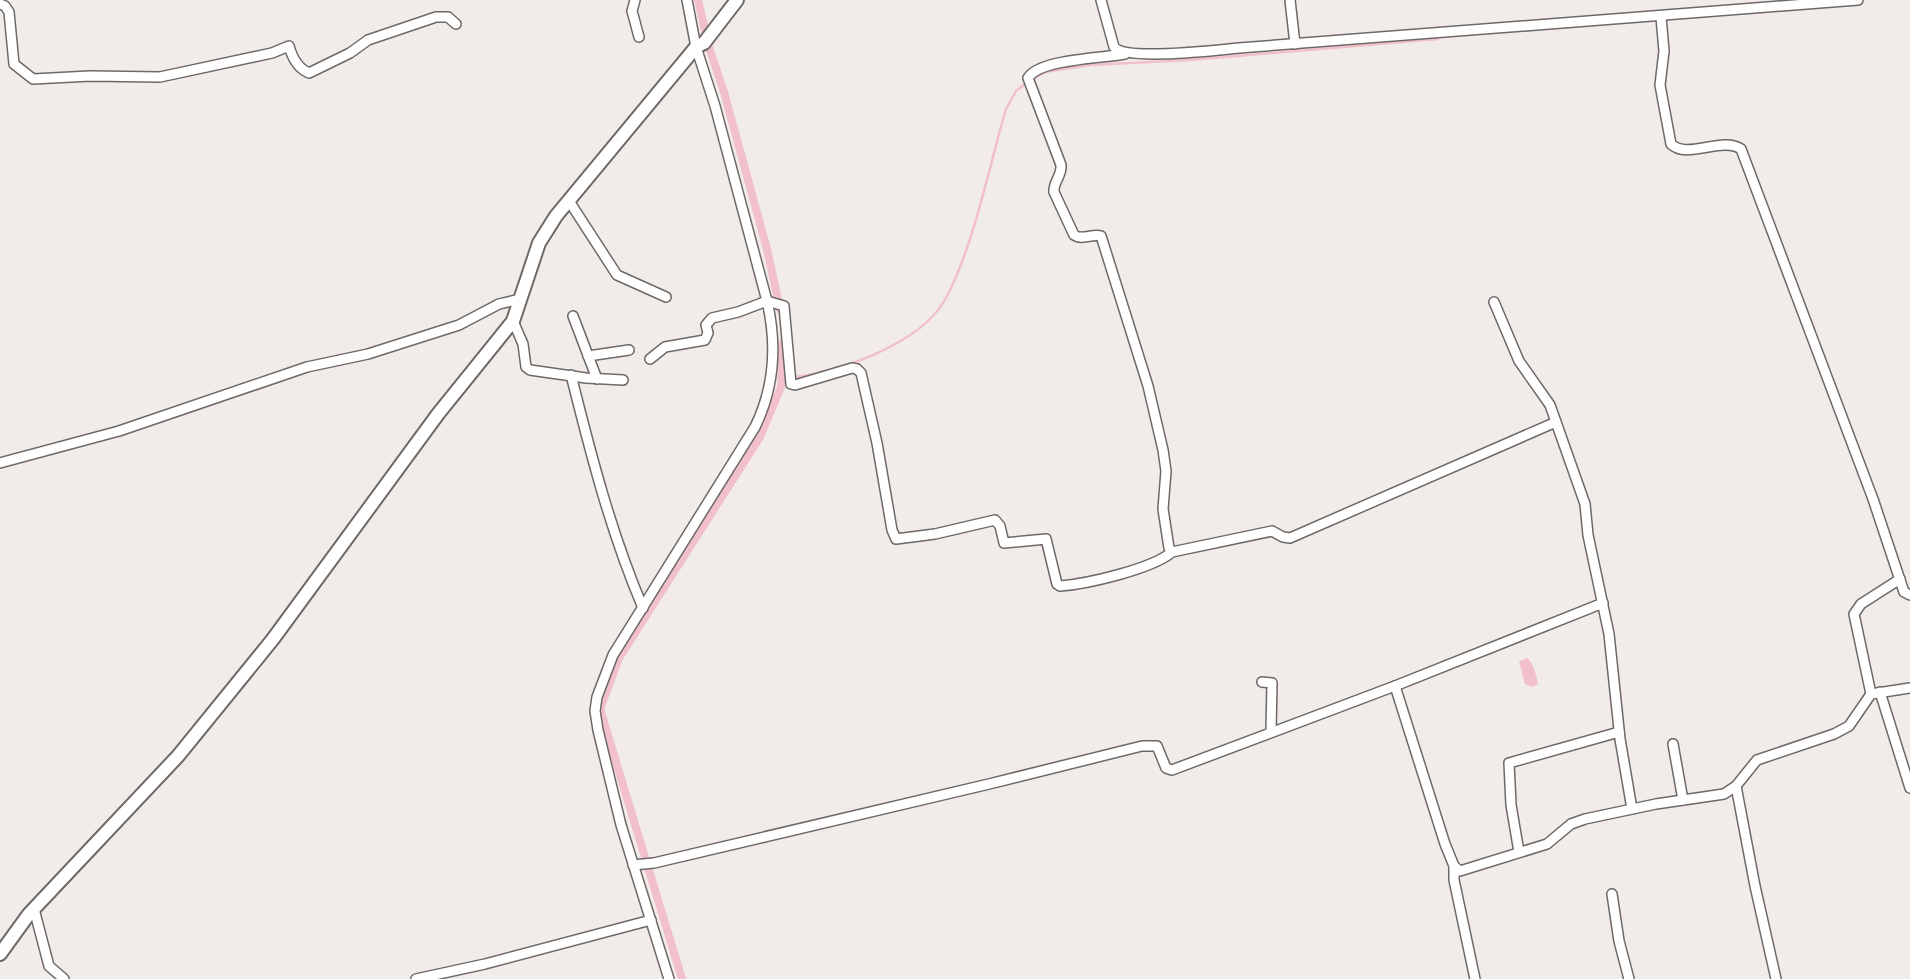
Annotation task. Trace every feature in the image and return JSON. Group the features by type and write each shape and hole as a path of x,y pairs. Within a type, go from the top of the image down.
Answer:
{"main road":[{"path":"0,954 34,909 178,756 273,639 438,414 513,321 539,243 569,201 737,0"}],"street":[{"path":"635,0 632,11 639,37"},
{"path":"687,0 703,42 715,106 775,304 789,376 795,385 852,369 859,370 877,443 892,530 897,539 935,534 995,520 1000,526 1004,543 1046,540 1057,584 1060,586 1124,572 1164,559 1172,552 1267,531 1290,538 1556,422"},
{"path":"1101,0 1114,47 1125,54"},
{"path":"1290,0 1295,44"},
{"path":"1172,552 1168,546 1163,509 1166,471 1163,450 1148,386 1101,236 1080,238 1074,235 1054,192 1061,174 1060,160 1029,80 1033,71 1057,64 1125,54 1661,21 1858,0"},
{"path":"0,4 9,12 14,64 33,79 90,76 160,77 272,53 289,46 293,58 303,71 309,73 350,53 368,40 436,17 448,17 456,24"},
{"path":"1661,21 1664,64 1660,85 1671,144 1680,149 1722,145 1735,145 1741,149 1869,487 1904,592 1910,595"},
{"path":"569,201 617,275 666,297"},
{"path":"0,463 119,431 307,367 368,354 459,325 499,304 521,299"},
{"path":"1494,302 1519,361 1550,405 1585,504 1588,535 1615,675 1619,732 1632,809"},
{"path":"650,359 666,347 705,340 708,333 706,325 712,318 775,304"},
{"path":"669,979 638,866 602,753 595,705 612,655 734,462 763,410 774,358 775,304"},
{"path":"573,316 597,379"},
{"path":"513,321 523,344 526,367 537,372 623,380"},
{"path":"589,356 629,350"},
{"path":"571,376 606,511 629,579 643,608"},
{"path":"1900,579 1861,604 1854,614 1876,693 1910,789"},
{"path":"638,866 1152,744 1157,746 1166,768 1172,770 1395,686 1603,603"},
{"path":"1262,682 1272,683 1271,731"},
{"path":"1395,686 1454,866 1454,880 1475,979"},
{"path":"1454,866 1458,870 1467,870 1519,852 1554,839 1573,823 1632,809 1724,794 1737,786 1756,760 1834,734 1849,726 1876,693 1910,688"},
{"path":"1519,852 1511,805 1509,763 1619,732"},
{"path":"1673,744 1683,800"},
{"path":"1737,786 1755,886 1776,979"},
{"path":"1612,894 1619,941 1629,979"},
{"path":"34,909 49,966 64,979"},
{"path":"416,979 485,964 651,920"}],"shaded area":[{"path":"1527,658 1533,666 1538,684 1533,687 1525,684 1519,661"}],"waterway":[{"path":"698,0 767,249 780,309"},
{"path":"1032,80 1045,72 1090,65 1190,60 1438,39"},
{"path":"782,378 825,371 873,355 917,330 934,315 946,298 965,254 1006,109 1016,91 1026,83"},
{"path":"682,979 600,709 619,658 760,437 781,387 783,343"}]}
